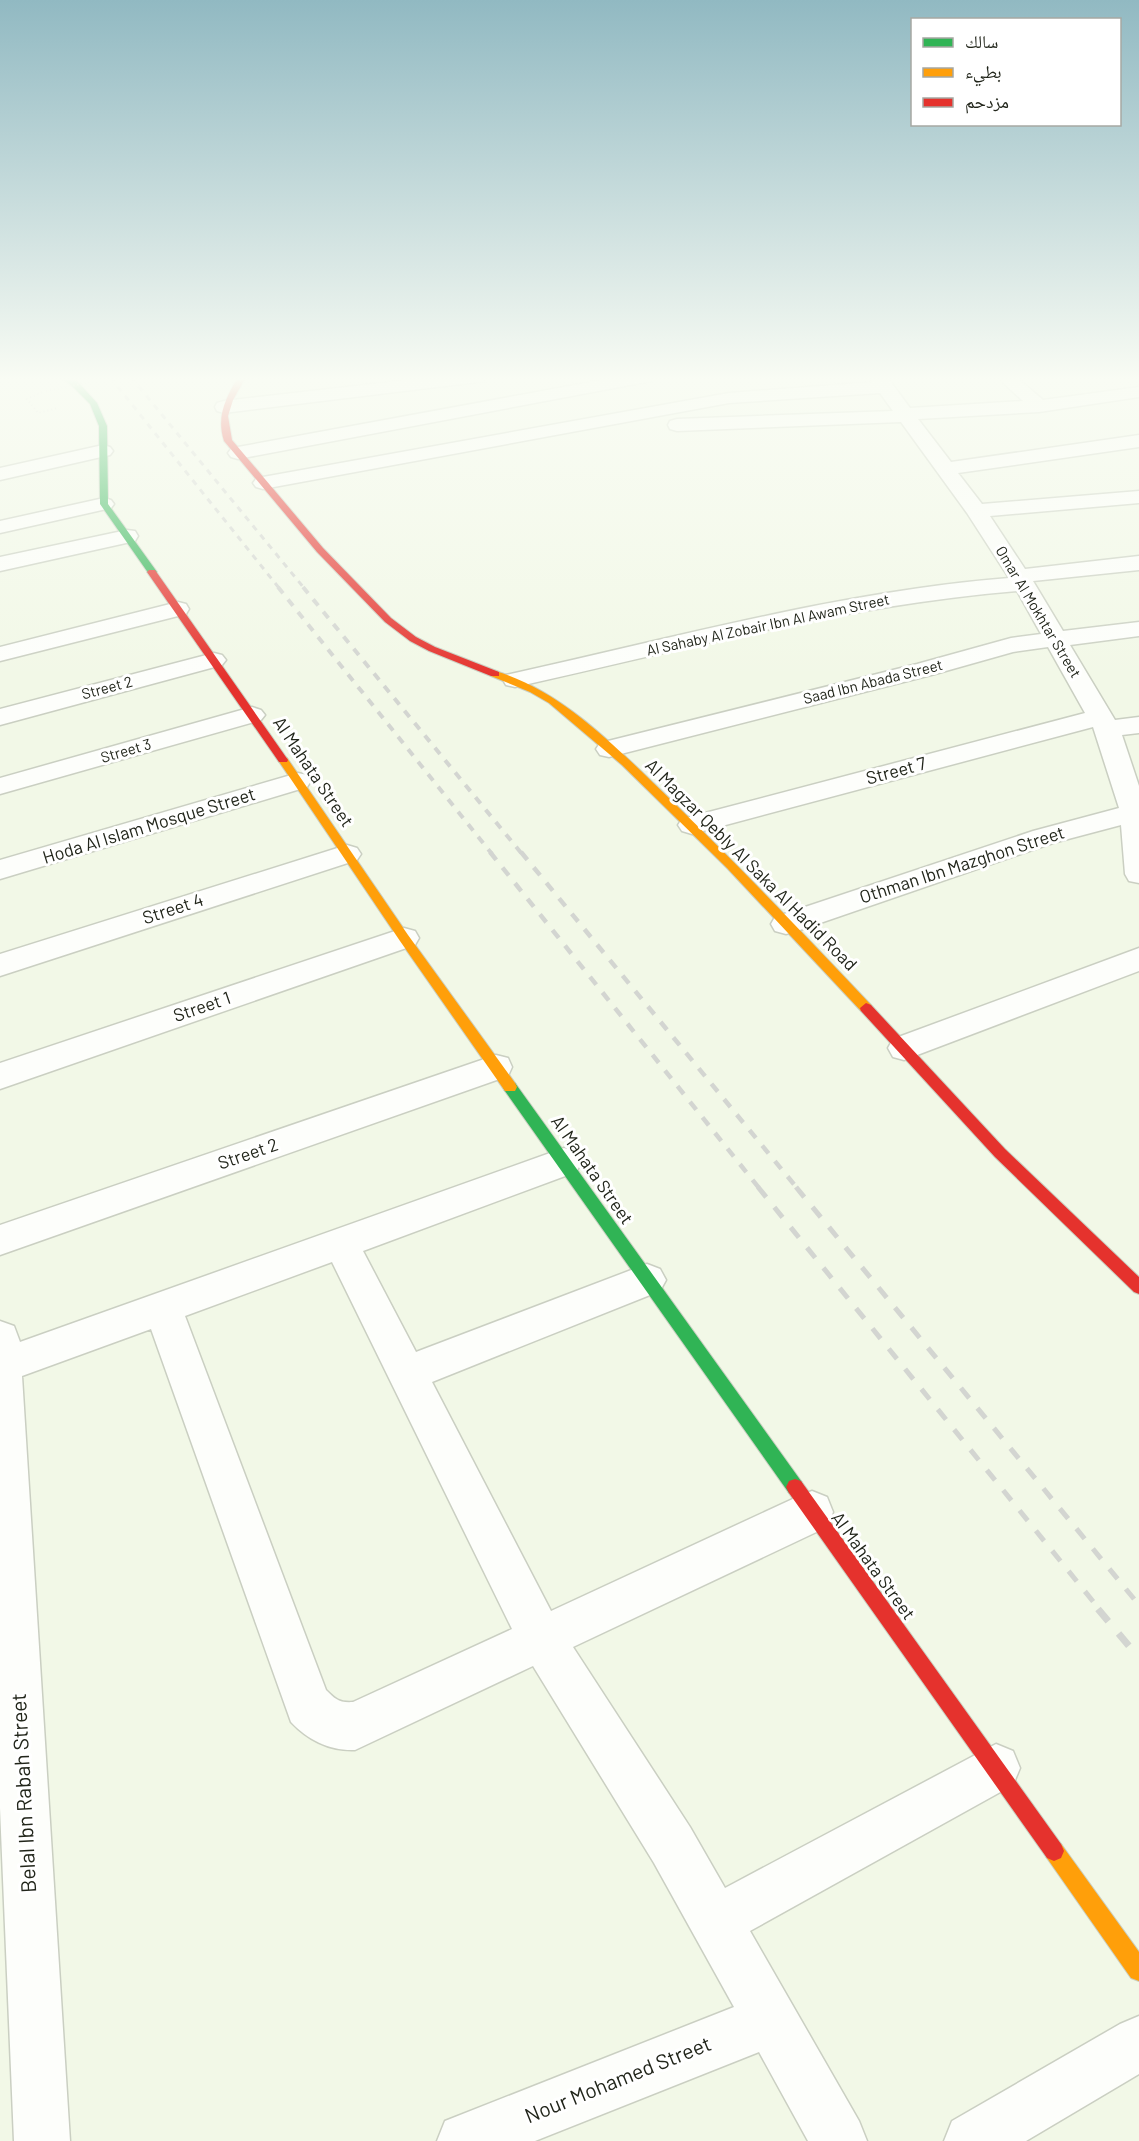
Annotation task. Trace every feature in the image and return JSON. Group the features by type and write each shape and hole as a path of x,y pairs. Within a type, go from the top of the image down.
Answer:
{"street":[{"path":"0,526 104,504 103,477"},
{"name":"Al Magzar Qebly Al Saka Al Hadid Road","path":"257,477 326,558 393,626 416,641 444,654 515,680 543,694 568,711 609,748 692,825 999,1150 1139,1287"},
{"path":"262,483 296,477"},
{"name":"Omar Al Mokhtar Street","path":"952,477 1021,580 1103,723 1137,811 1139,874"},
{"path":"976,511 1139,497"},
{"name":"Al Mahata Street","path":"104,504 404,938 1139,1970"},
{"path":"0,564 127,536"},
{"name":"Al Sahaby Al Zobair Ibn Al Awam Street","path":"515,680 822,612 908,596 1139,563"},
{"path":"0,654 178,609"},
{"name":"Saad Ibn Abada Street","path":"609,748 926,669 1011,645 1139,628"},
{"name":"Street 2","path":"0,717 214,660"},
{"name":"Street 3","path":"0,786 252,715"},
{"name":"Street 7","path":"692,825 1103,723 1139,725"},
{"name":"Hoda Al Islam Mosque Street","path":"0,870 297,781"},
{"name":"Othman Ibn Mazghon Street","path":"786,924 1042,837 1137,811"},
{"name":"Street 4","path":"0,965 347,854"},
{"name":"Street 1","path":"0,1076 404,938"},
{"path":"903,1048 1139,959"},
{"name":"Street 2","path":"0,1240 496,1067"},
{"path":"1,1352 162,1307 564,1162"},
{"path":"340,1242 541,1638 672,1845 838,2141"},
{"path":"407,1374 647,1280"},
{"path":"162,1307 308,1705 322,1720 340,1727 356,1726 812,1512"},
{"name":"Belal Ibn Rabah Street","path":"1,1352 4,1482 42,2141"},
{"path":"715,1922 996,1768"},
{"name":"Nour Mohamed Street","path":"465,2141 770,2020"},
{"path":"972,2141 1139,2043"}],"railway":[{"path":"190,477 279,588"},
{"path":"213,477 304,588"},
{"path":"278,587 492,854"},
{"path":"303,587 522,854"},
{"path":"490,852 759,1188"},
{"path":"521,852 797,1188"},
{"path":"758,1187 1100,1610"},
{"path":"796,1187 1139,1605"},
{"path":"1098,1609 1139,1658"}],"traffic: fast":[{"path":"104,477 104,504 152,572"},
{"path":"510,1087 795,1487"}],"traffic: slow":[{"path":"495,674 534,690 553,701 626,763 731,865 866,1008"},
{"path":"283,760 404,938 510,1087"},
{"path":"1054,1851 1139,1970"}],"traffic: jam":[{"path":"258,477 320,550 388,620 413,639 432,649 495,674"},
{"path":"152,572 283,760"},
{"path":"866,1008 1000,1153 1139,1287"},
{"path":"795,1487 1054,1851"}]}
